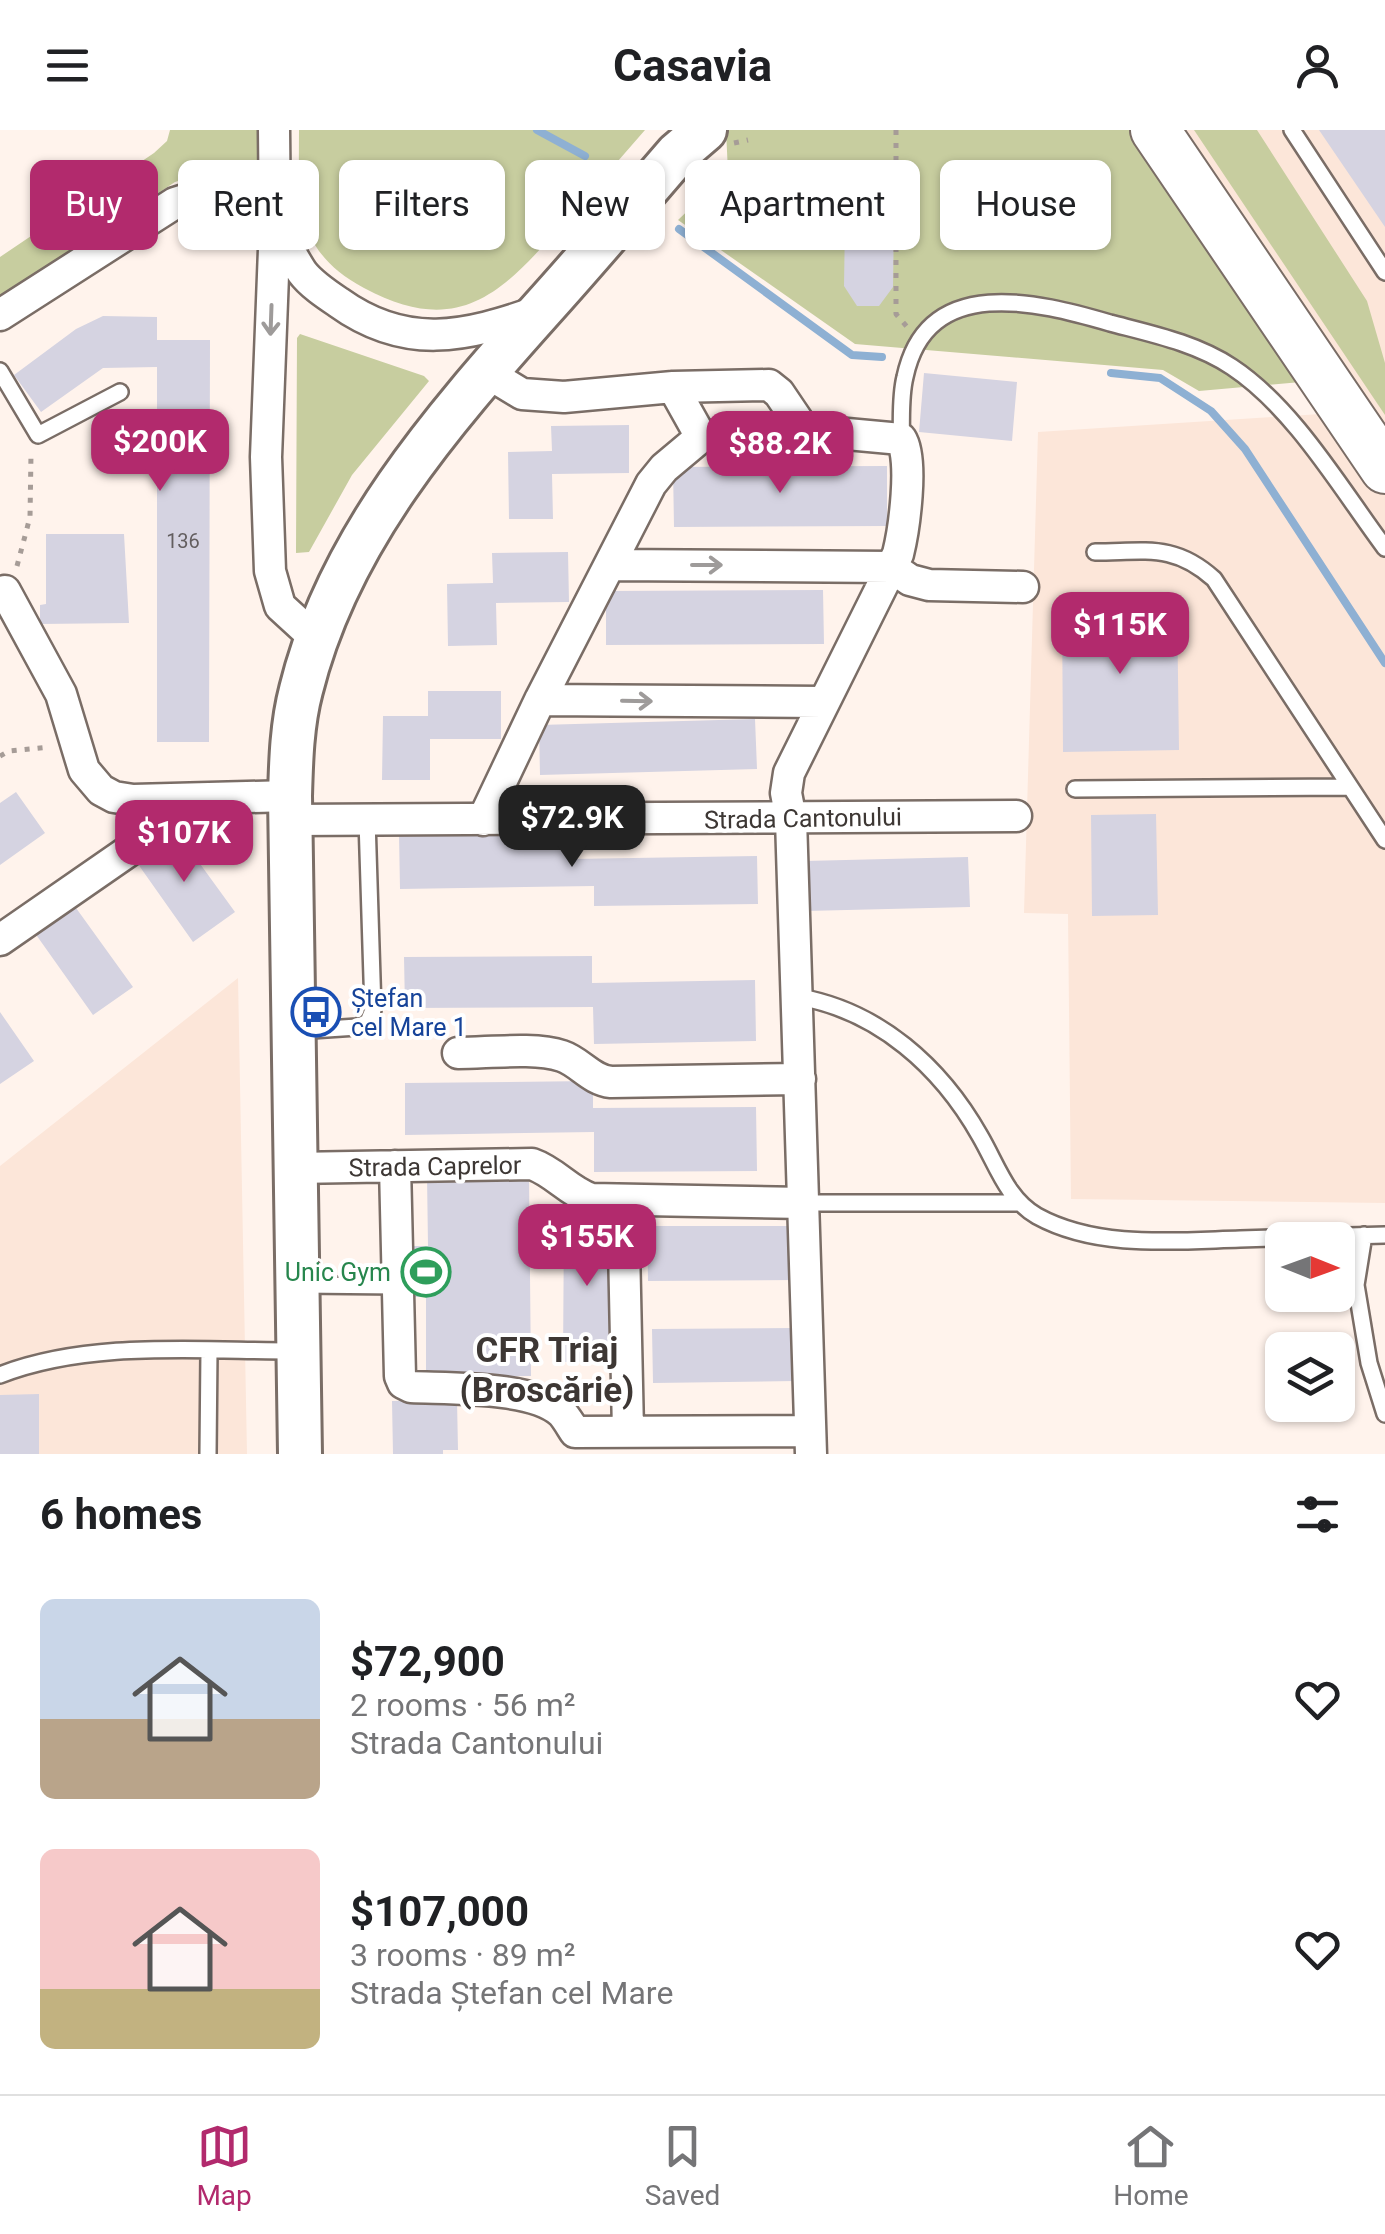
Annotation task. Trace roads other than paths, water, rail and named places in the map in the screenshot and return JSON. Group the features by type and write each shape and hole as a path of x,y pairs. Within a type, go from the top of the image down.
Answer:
{"main road":[{"path":"1155,130 1385,469"},
{"path":"300,1454 290,808 292,743 300,692 316,639 365,533 484,372 691,138"}],"street":[{"path":"274,130 274,160"},
{"path":"0,315 178,202"},
{"path":"273,250 266,457 270,572 280,606 316,639"},
{"path":"289,250 304,276 353,313 410,335 455,335 542,310"},
{"path":"484,372 522,394 616,394 673,387 769,385 780,393 804,430"},
{"path":"673,387 701,437"},
{"path":"394,1166 403,1384 476,1390 549,1405 561,1412 575,1443 628,1432 810,1442 798,997 791,819 786,793 789,773 822,702 898,554 907,452 902,438 804,430 701,437 664,468 651,484 540,700 484,820"},
{"path":"610,565 891,567 920,584 1023,587"},
{"name":"Strada Cantonului","path":"5,591 61,694 84,770 101,790 114,797 214,800 367,820 1016,816"},
{"path":"540,700 822,702"},
{"path":"0,940 156,832 214,800"},
{"path":"458,1053 550,1054 566,1058 599,1081 611,1082 800,1078"},
{"name":"Strada Caprelor","path":"295,1168 532,1164 548,1170 574,1194 591,1199 804,1203"},
{"path":"624,1202 628,1432"}],"lane":[{"path":"1292,130 1385,272"},
{"path":"902,438 904,380 919,340 934,325 976,304 1005,300 1053,308 1187,344 1231,366 1265,393 1305,440 1385,548"},
{"path":"0,371 38,435 120,392"},
{"path":"1095,552 1170,552 1194,561 1214,579 1385,840"},
{"path":"1076,789 1350,787"},
{"path":"293,1031 357,1027 368,1022 373,1010 367,820"},
{"path":"798,997 848,1010 880,1027 927,1064 978,1132 1016,1203"},
{"path":"804,1203 1016,1203 1064,1229 1152,1242 1385,1235"},
{"path":"1364,1236 1356,1285 1369,1363 1385,1414"},
{"path":"296,1285 396,1286"},
{"path":"208,1454 210,1351"},
{"path":"0,1375 82,1356 298,1351"}],"waterway":[{"path":"537,130 585,156"},
{"path":"679,229 852,355 882,357"},
{"path":"1111,373 1160,378 1211,411 1245,449 1385,663"}],"place":[{"name":"Ștefan cel Mare 1","path":"316,1012"},
{"name":"Unic Gym","path":"426,1272"}],"district":[{"name":"CFR Triaj (Broscărie)","path":"547,1370"}]}
